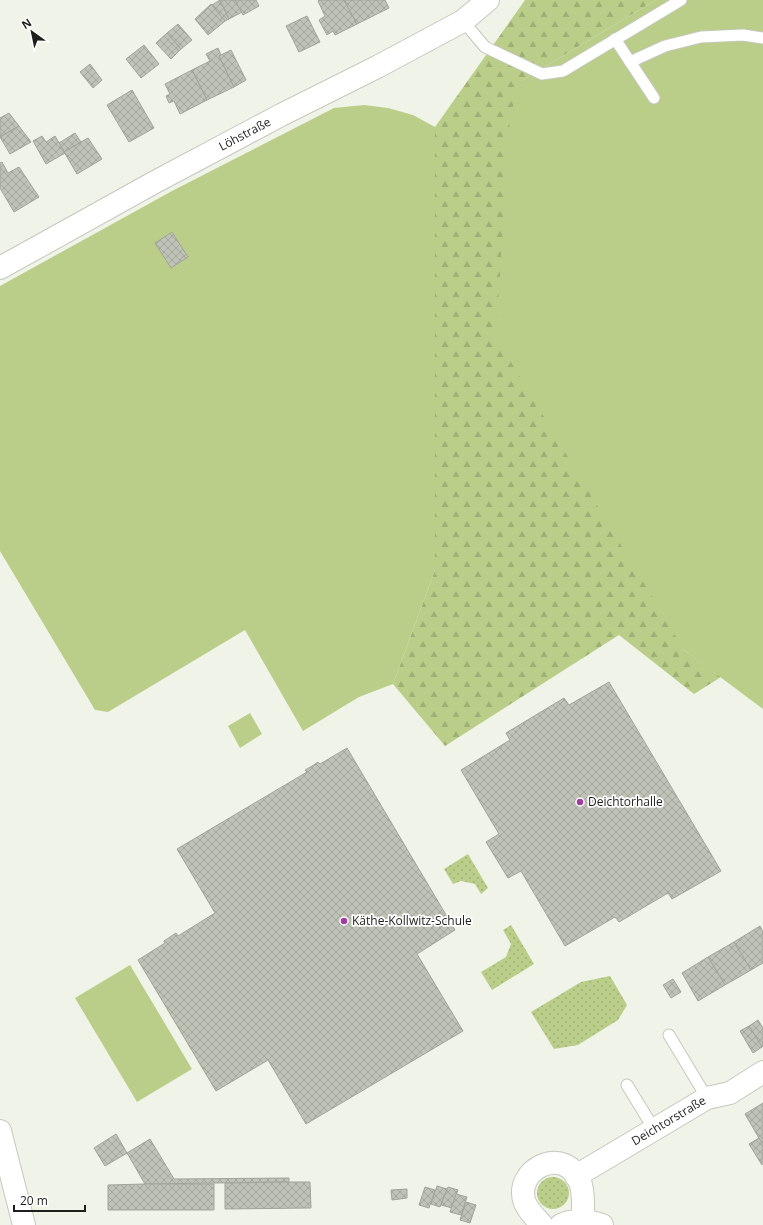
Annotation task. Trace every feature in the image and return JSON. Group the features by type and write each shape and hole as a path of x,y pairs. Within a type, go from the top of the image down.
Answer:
{"street":[{"name":"Löhstraße","path":"0,268 154,182 463,21 488,0"},
{"name":"Deichtorstraße","path":"576,1176 707,1098 730,1093 763,1072"},
{"path":"0,1131 24,1225"},
{"path":"542,1225 525,1204 523,1196 524,1187 528,1177 535,1169 541,1165 555,1162 563,1164 569,1168 581,1184 582,1192 578,1224"}],"lane":[{"path":"463,21 485,47 542,74 563,70 681,0"},
{"path":"630,62 665,46 701,37 743,35 763,38"},
{"path":"615,39 654,98"},
{"path":"669,1035 707,1098"},
{"path":"627,1085 654,1129"}],"green space":[{"path":"525,0 656,0 521,81 684,650 721,677 694,694 619,635 445,746 393,684 435,570 435,127"},
{"path":"656,0 763,0 763,709 684,650 496,337 510,116 521,81"},
{"path":"364,105 388,108 413,115 435,127 435,570 393,684 359,697 303,731 245,630 108,712 95,710 0,551 0,286 172,191 334,108"},
{"path":"250,713 262,734 240,748 228,726"},
{"path":"468,854 488,888 481,894 475,884 461,881 453,884 444,869"},
{"path":"511,925 534,964 492,990 481,972 506,957 511,944 503,930"},
{"path":"130,965 192,1069 137,1102 75,998"},
{"path":"610,976 627,1005 618,1020 578,1045 554,1049 531,1012 581,982"},
{"path":"553,1177 559,1178 566,1184 569,1193 568,1199 562,1206 553,1209 547,1208 540,1202 537,1193 538,1187 544,1180"}],"building":[{"path":"220,0 229,19 225,21 212,5"},
{"path":"220,0 235,0 242,12 229,19"},
{"path":"235,0 256,0 259,6 243,15"},
{"path":"344,0 357,24 335,35 333,31 327,35 319,20 325,16 318,1"},
{"path":"344,0 385,0 389,8 357,24"},
{"path":"211,4 225,21 208,35 195,19"},
{"path":"307,16 320,42 299,52 286,26"},
{"path":"178,24 192,40 181,49 167,33"},
{"path":"167,33 181,49 171,59 156,43"},
{"path":"144,45 159,64 141,78 126,59"},
{"path":"218,48 221,55 219,56 234,87 207,100 192,70 210,61 206,54"},
{"path":"231,50 246,80 234,87 219,56"},
{"path":"90,64 102,80 93,88 80,72"},
{"path":"192,70 207,100 180,114 174,101 169,103 166,96 170,94 165,84"},
{"path":"132,90 154,128 129,142 107,105"},
{"path":"9,113 19,126 0,137 0,118"},
{"path":"19,126 31,142 10,154 0,137"},
{"path":"75,133 81,142 64,152 59,143"},
{"path":"42,136 46,142 55,136 65,153 46,164 33,141"},
{"path":"88,138 102,159 77,174 64,152"},
{"path":"2,162 8,173 19,167 39,197 14,212 0,188 0,163"},
{"path":"172,232 188,257 171,268 155,243"},
{"name":"Deichtorhalle","path":"609,682 721,871 672,899 668,893 619,922 615,917 565,946 521,871 508,878 486,842 499,834 461,770 510,740 506,733 564,698 569,705"},
{"name":"Käthe-Kollwitz-Schule","path":"347,748 455,930 417,954 463,1031 306,1124 268,1060 216,1091 138,960 165,943 164,941 176,933 178,936 215,913 177,849 307,772 305,770 318,762 320,764"},
{"path":"760,926 763,932 763,963 751,970 734,942"},
{"path":"734,942 751,970 725,985 708,957"},
{"path":"708,957 725,985 698,1001 682,973"},
{"path":"673,979 681,992 671,998 663,985"},
{"path":"758,1020 763,1028 762,1047 749,1026"},
{"path":"749,1026 762,1047 753,1053 740,1031"},
{"path":"763,1103 763,1145 745,1114"},
{"path":"116,1134 127,1153 105,1166 94,1148"},
{"path":"759,1138 763,1145 762,1165 749,1144"},
{"path":"150,1139 174,1179 289,1178 289,1182 145,1184 127,1153"},
{"path":"310,1182 311,1208 225,1209 225,1183"},
{"path":"214,1184 214,1210 108,1210 108,1185"},
{"path":"437,1186 447,1189 440,1207 431,1204"},
{"path":"425,1187 435,1190 429,1208 419,1205"},
{"path":"448,1187 458,1190 452,1208 441,1205"},
{"path":"407,1189 407,1198 392,1200 391,1190"},
{"path":"456,1194 467,1197 461,1215 450,1212"},
{"path":"466,1202 476,1205 470,1223 460,1220"}],"place":[{"name":"Deichtorhalle","path":"580,802"},
{"name":"Käthe-Kollwitz-Schule","path":"344,921"}]}
